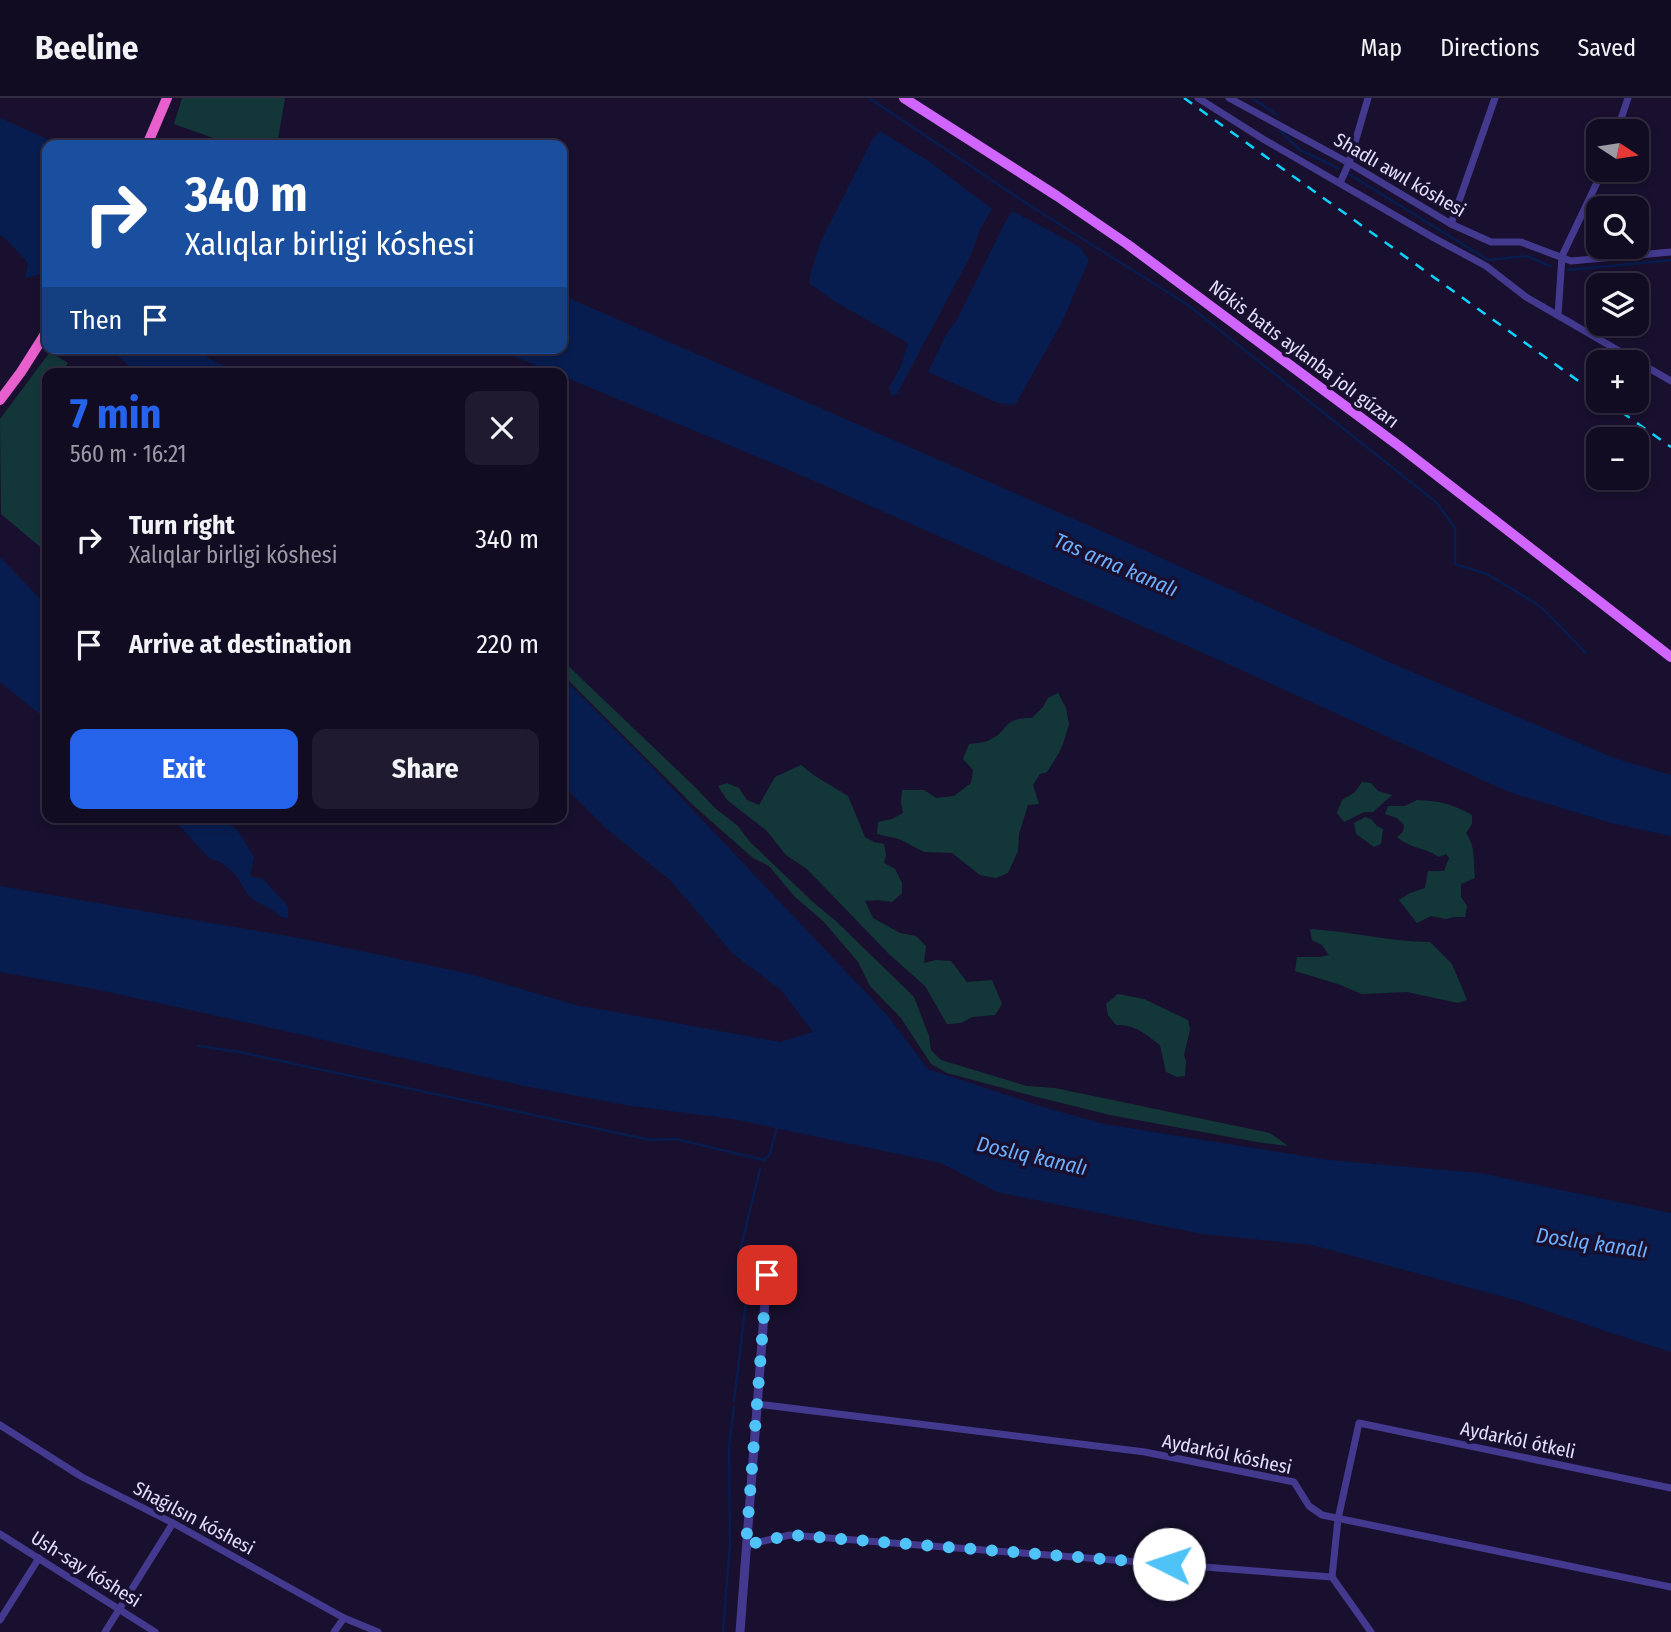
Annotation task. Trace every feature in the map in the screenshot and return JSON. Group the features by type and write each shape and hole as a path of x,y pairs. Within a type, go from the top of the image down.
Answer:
{"highway":[{"path":"149,140 167,98"},
{"path":"0,400 42,339"}],"main road":[{"name":"Nókis batıs aylanba jolı gúzarı","path":"904,98 1127,244 1398,446 1671,657"}],"street":[{"path":"1198,98 1263,139 1486,266 1526,297 1671,381"},
{"path":"1340,183 1349,163 1368,98"},
{"path":"1451,224 1495,98"},
{"path":"1621,119 1628,98"},
{"path":"1228,117 1232,99"},
{"name":"Shadlı awıl kóshesi","path":"1232,99 1349,163 1451,224 1490,242 1521,242 1572,261 1671,252"},
{"path":"1558,315 1562,256 1597,182"},
{"path":"740,1632 767,1275"},
{"name":"Aydarkól kóshesi","path":"757,1404 1159,1455 1294,1482 1309,1506 1322,1515 1671,1587"},
{"name":"Aydarkól ótkeli","path":"1338,1518 1360,1423 1671,1488"},
{"name":"Shaǵılsın kóshesi","path":"0,1425 82,1477 173,1523 344,1618 378,1632"},
{"path":"1338,1518 1332,1577 1371,1632"},
{"path":"105,1632 173,1523"},
{"name":"Ush-say kóshesi","path":"0,1534 155,1632"},
{"path":"746,1545 790,1535 1332,1577"},
{"path":"0,1620 39,1558"},
{"path":"334,1632 344,1618"}],"green space":[{"path":"182,98 285,98 278,140 219,140 174,124"},
{"path":"49,354 68,363 64,368 42,368 42,548 1,514 0,419"},
{"path":"567,665 914,997 929,1036 931,1050 941,1060 1027,1086 1055,1088 1270,1133 1288,1146 1110,1115 947,1073 931,1064 901,1018 870,986 858,962 824,922 794,896 769,866 753,858 694,806 567,679"},
{"path":"1058,693 1066,708 1069,724 1059,753 1047,772 1040,774 1033,785 1039,804 1028,805 1019,834 1018,851 1008,873 996,878 980,875 952,853 924,852 899,839 877,834 878,822 903,813 902,790 924,790 936,798 954,796 971,783 973,770 963,759 969,744 985,742 1000,734 1014,720 1032,718 1048,698"},
{"path":"801,765 848,796 865,837 884,844 884,863 895,869 902,883 902,893 892,902 865,901 873,918 900,933 916,936 926,946 924,963 936,960 951,961 967,982 992,980 1002,1004 995,1015 972,1017 961,1023 947,1024 925,986 888,953 807,869 786,855 766,830 727,800 718,786 727,783 739,788 747,800 759,805 775,777"},
{"path":"1362,782 1371,783 1378,791 1392,795 1373,812 1364,812 1344,822 1337,813 1342,800 1355,792"},
{"path":"1417,800 1446,804 1472,815 1472,824 1466,833 1473,849 1475,878 1461,884 1461,897 1467,906 1465,917 1446,919 1431,916 1417,923 1399,900 1425,888 1428,871 1444,871 1449,858 1446,854 1439,857 1397,837 1403,832 1404,825 1397,818 1385,814 1388,806 1405,806"},
{"path":"1365,817 1383,829 1381,844 1374,847 1356,834 1354,823"},
{"path":"1310,929 1430,942 1452,964 1467,1000 1458,1003 1407,992 1362,994 1295,971 1297,957 1329,955 1322,945 1312,940"},
{"path":"1118,994 1144,999 1188,1020 1190,1030 1184,1055 1185,1076 1177,1077 1166,1072 1160,1045 1140,1030 1116,1025 1108,1015 1106,1004"}],"water":[{"path":"0,118 49,140 42,140 42,274 25,278 28,263 0,235"},
{"path":"880,131 930,162 992,209 980,229 971,255 897,394 892,396 889,388 901,366 908,343 834,301 810,284 820,243 872,140"},
{"path":"1012,211 1080,247 1089,260 1062,322 1015,405 998,403 928,372"},
{"name":"Tas arna kanalı","path":"567,297 1124,541 1389,662 1614,758 1671,775 1671,836 1611,823 1509,792 787,469 567,378 567,368 542,368 508,354 567,354"},
{"path":"115,354 203,354 228,368 132,368"},
{"path":"0,557 42,601 42,716 0,682"},
{"name":"Doslıq kanalı","path":"567,682 655,770 887,1015 928,1069 1104,1124 1329,1160 1480,1173 1671,1213 1671,1352 1519,1301 1312,1245 1202,1234 997,1192 941,1163 733,1119 631,1106 524,1086 90,988 0,972 0,886 304,939 470,974 576,1005 780,1042 813,1032 782,991 732,953 671,881 608,830 567,789"},
{"path":"177,823 226,823 237,829 254,857 250,876 263,879 288,906 288,918 281,917 257,902 248,895 236,875 222,863 209,858"}],"waterway":[{"path":"869,98 1032,207 1188,305 1437,503 1455,528 1455,564 1487,574 1540,606 1586,653"},
{"path":"1252,98 1277,115"},
{"path":"1280,131 1300,150 1338,168"},
{"path":"1349,174 1488,260 1527,256 1550,266"},
{"path":"1568,270 1671,260"},
{"path":"199,1046 239,1052 650,1140 676,1139 764,1160 770,1154 777,1127"},
{"path":"738,1259 760,1169"},
{"path":"734,1401 747,1294 742,1275 736,1269"},
{"path":"723,1632 730,1543 729,1445 734,1407"}],"railway":[{"path":"1184,98 1586,386"},
{"path":"1623,413 1671,447"}],"route":[{"path":"767,1275 746,1545 790,1535 1169,1564"}]}
